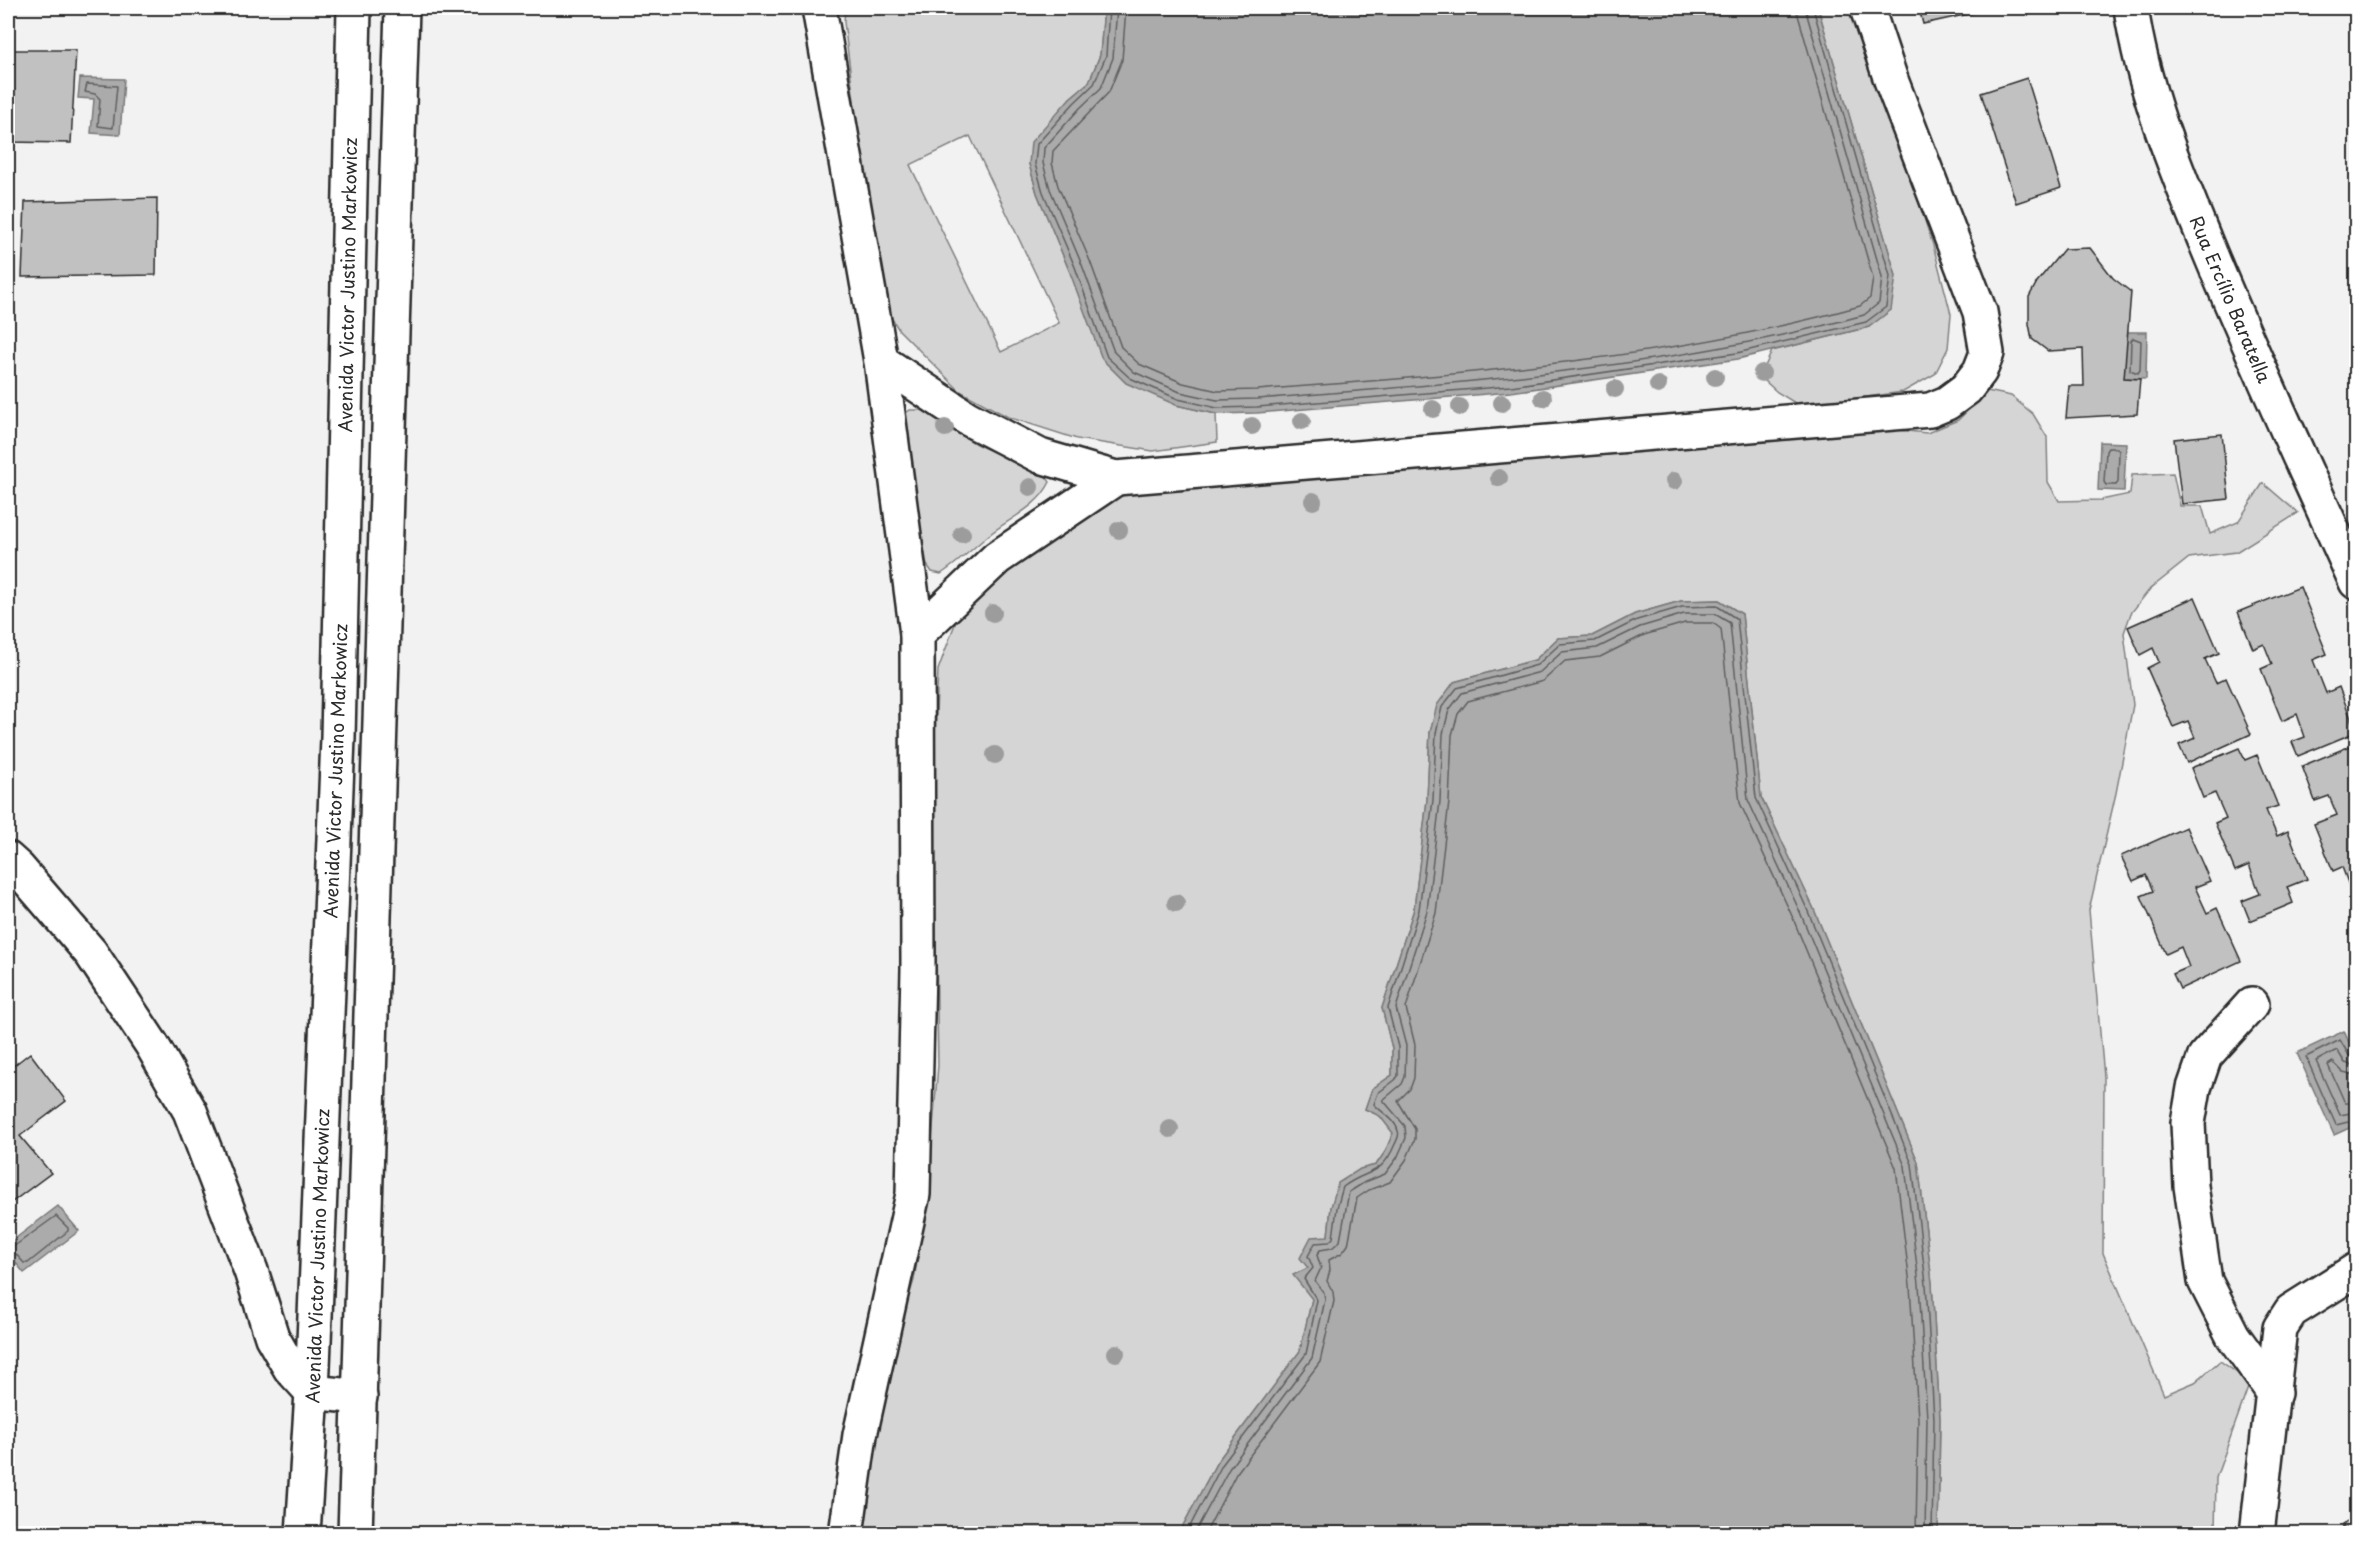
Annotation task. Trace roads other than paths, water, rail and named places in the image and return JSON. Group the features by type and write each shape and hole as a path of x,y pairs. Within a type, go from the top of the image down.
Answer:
{"street":[{"name":"Avenida Victor Justino Markowicz","path":"303,1533 312,1392 338,738 354,8"},
{"path":"355,1533 402,8"},
{"path":"819,8 881,361 917,634 918,969 913,1194 860,1435 846,1533"},
{"path":"881,361 967,418 1040,456 1116,478 1930,410 1947,403 1966,389 1980,371 1987,353 1980,312 1891,80 1867,8"},
{"name":"Rua Ercílio Baratella","path":"2131,8 2147,85 2163,138 2228,298 2356,582"},
{"path":"917,634 997,558 1116,478"},
{"path":"8,859 92,953 152,1045 190,1111 251,1271 272,1337 290,1368 312,1392 360,1396"},
{"path":"2252,1004 2205,1056 2194,1088 2188,1123 2191,1176 2205,1281 2233,1336 2274,1393"},
{"path":"2257,1533 2280,1328 2291,1311 2356,1270"}],"water":[{"path":"1104,8 1818,8 1896,276 1891,310 1869,327 1738,359 1511,392 1257,413 1216,414 1176,405 1126,383 1102,359 1037,193 1029,164 1031,142 1070,98 1089,82 1100,55"},
{"path":"80,78 124,79 120,135 91,133 94,99 78,98"},
{"path":"2125,332 2147,332 2146,379 2124,378"},
{"path":"2100,442 2126,443 2124,491 2098,490"},
{"path":"1719,600 1742,614 1761,797 1813,907 1918,1162 1932,1283 1940,1419 1938,1533 1179,1533 1217,1462 1300,1351 1312,1299 1293,1275 1308,1268 1300,1258 1311,1237 1328,1236 1331,1207 1338,1183 1360,1169 1376,1165 1385,1152 1393,1133 1380,1116 1365,1109 1372,1089 1392,1075 1392,1048 1382,1008 1414,909 1427,800 1430,732 1437,705 1454,682 1535,660 1558,638 1592,636 1635,614 1681,601"},
{"path":"2344,1031 2356,1058 2356,1125 2334,1135 2297,1053"},
{"path":"58,1206 79,1231 24,1273 8,1253 8,1244"}]}
